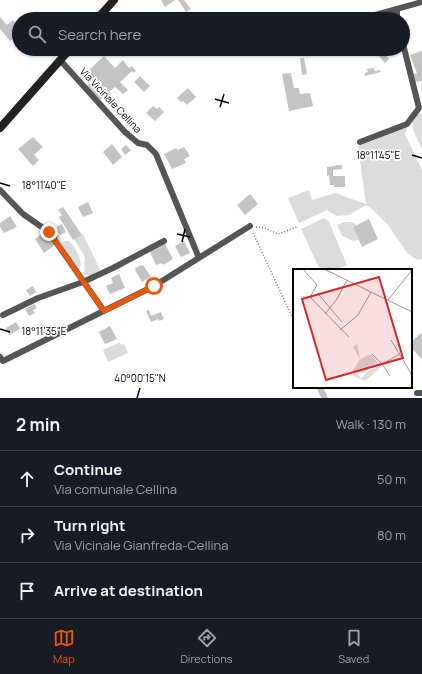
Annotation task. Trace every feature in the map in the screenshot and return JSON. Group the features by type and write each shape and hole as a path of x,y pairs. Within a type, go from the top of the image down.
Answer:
{"street":[{"path":"103,12 114,0"},
{"path":"386,12 422,2"},
{"path":"0,128 64,56"},
{"path":"360,142 407,124 420,108 406,56"},
{"name":"Via Vicinale Cellina","path":"60,60 125,132 138,143 147,145 156,154 199,258"},
{"path":"0,190 23,214 49,232 104,311"},
{"path":"0,357 3,361 154,286 250,226"},
{"path":"3,315 38,298 83,282 113,268 164,240"}],"path":[{"path":"250,226 265,228 278,234 297,227"},
{"path":"250,226 293,319"}],"shaded area":[{"path":"421,113 422,149 413,129 413,120"},
{"path":"408,126 405,134 422,170 422,259 418,260 408,254 388,225 366,205 349,215 337,216 327,210 299,223 288,198 309,190 312,200 335,193 366,204 358,146"},
{"path":"324,218 329,222 347,265 337,269 320,269 301,229"},
{"path":"345,222 351,222 357,225 353,227 359,240 353,241 342,236 337,225"},
{"path":"58,234 62,242 69,241 77,252 81,265 76,269 55,236"},
{"path":"83,234 100,270 90,276 84,274 85,257 74,239"},
{"path":"120,342 121,345 124,344 128,353 108,362 103,350"}],"building":[{"path":"161,0 175,0 165,7"},
{"path":"178,0 184,0 191,9 186,12"},
{"path":"0,17 7,25 12,21 12,39 10,41 0,29"},
{"path":"422,51 422,81 415,82 413,74 417,73 410,55"},
{"path":"104,56 115,68 123,60 129,68 132,66 136,71 134,73 132,71 120,82 128,90 123,94 115,87 100,100 87,86 93,81 86,73"},
{"path":"379,56 387,56 389,59 385,63"},
{"path":"300,58 304,58 307,74 302,75"},
{"path":"374,68 374,71 380,70 381,72 365,76 365,73 368,72 367,69"},
{"path":"291,73 294,88 299,88 300,94 310,93 313,106 289,111 282,74"},
{"path":"140,76 150,86 144,92 134,82"},
{"path":"188,88 196,97 187,105 177,98"},
{"path":"153,106 157,109 159,107 164,112 155,121 146,113"},
{"path":"33,137 43,147 34,155 39,160 33,166 18,149"},
{"path":"112,144 122,157 113,165 103,152"},
{"path":"126,145 131,150 125,155 121,149"},
{"path":"184,147 190,156 184,159 186,163 172,169 164,154 176,148 178,150"},
{"path":"342,165 342,169 333,170 333,176 345,176 345,187 334,187 334,185 330,185 329,175 327,176 327,167"},
{"path":"250,194 258,204 245,215 237,205"},
{"path":"88,202 93,213 83,217 78,207"},
{"path":"63,207 82,235 73,240 59,217 62,215 58,210"},
{"path":"10,216 17,227 4,233 0,227 0,223"},
{"path":"369,219 378,239 362,247 353,227"},
{"path":"62,224 66,232 60,235 55,228"},
{"path":"43,233 47,239 49,237 55,245 44,253 35,239"},
{"path":"184,241 190,253 181,257 175,246"},
{"path":"165,244 173,259 163,265 162,263 156,265 150,252"},
{"path":"143,265 151,277 142,282 135,270 135,268"},
{"path":"119,274 125,288 110,294 106,286 113,283 111,278"},
{"path":"33,286 36,292 30,296 26,290"},
{"path":"34,304 37,308 33,310 35,313 29,316 25,309"},
{"path":"149,310 151,316 161,312 164,319 159,321 158,319 151,322 146,311"},
{"path":"16,322 20,329 9,335 6,328"},
{"path":"110,326 117,339 105,344 99,332"},
{"path":"421,333 422,359 412,349 412,341"},
{"path":"323,388 328,398 322,398 317,389"}],"route":[{"path":"49,232 104,311 154,286"}]}
